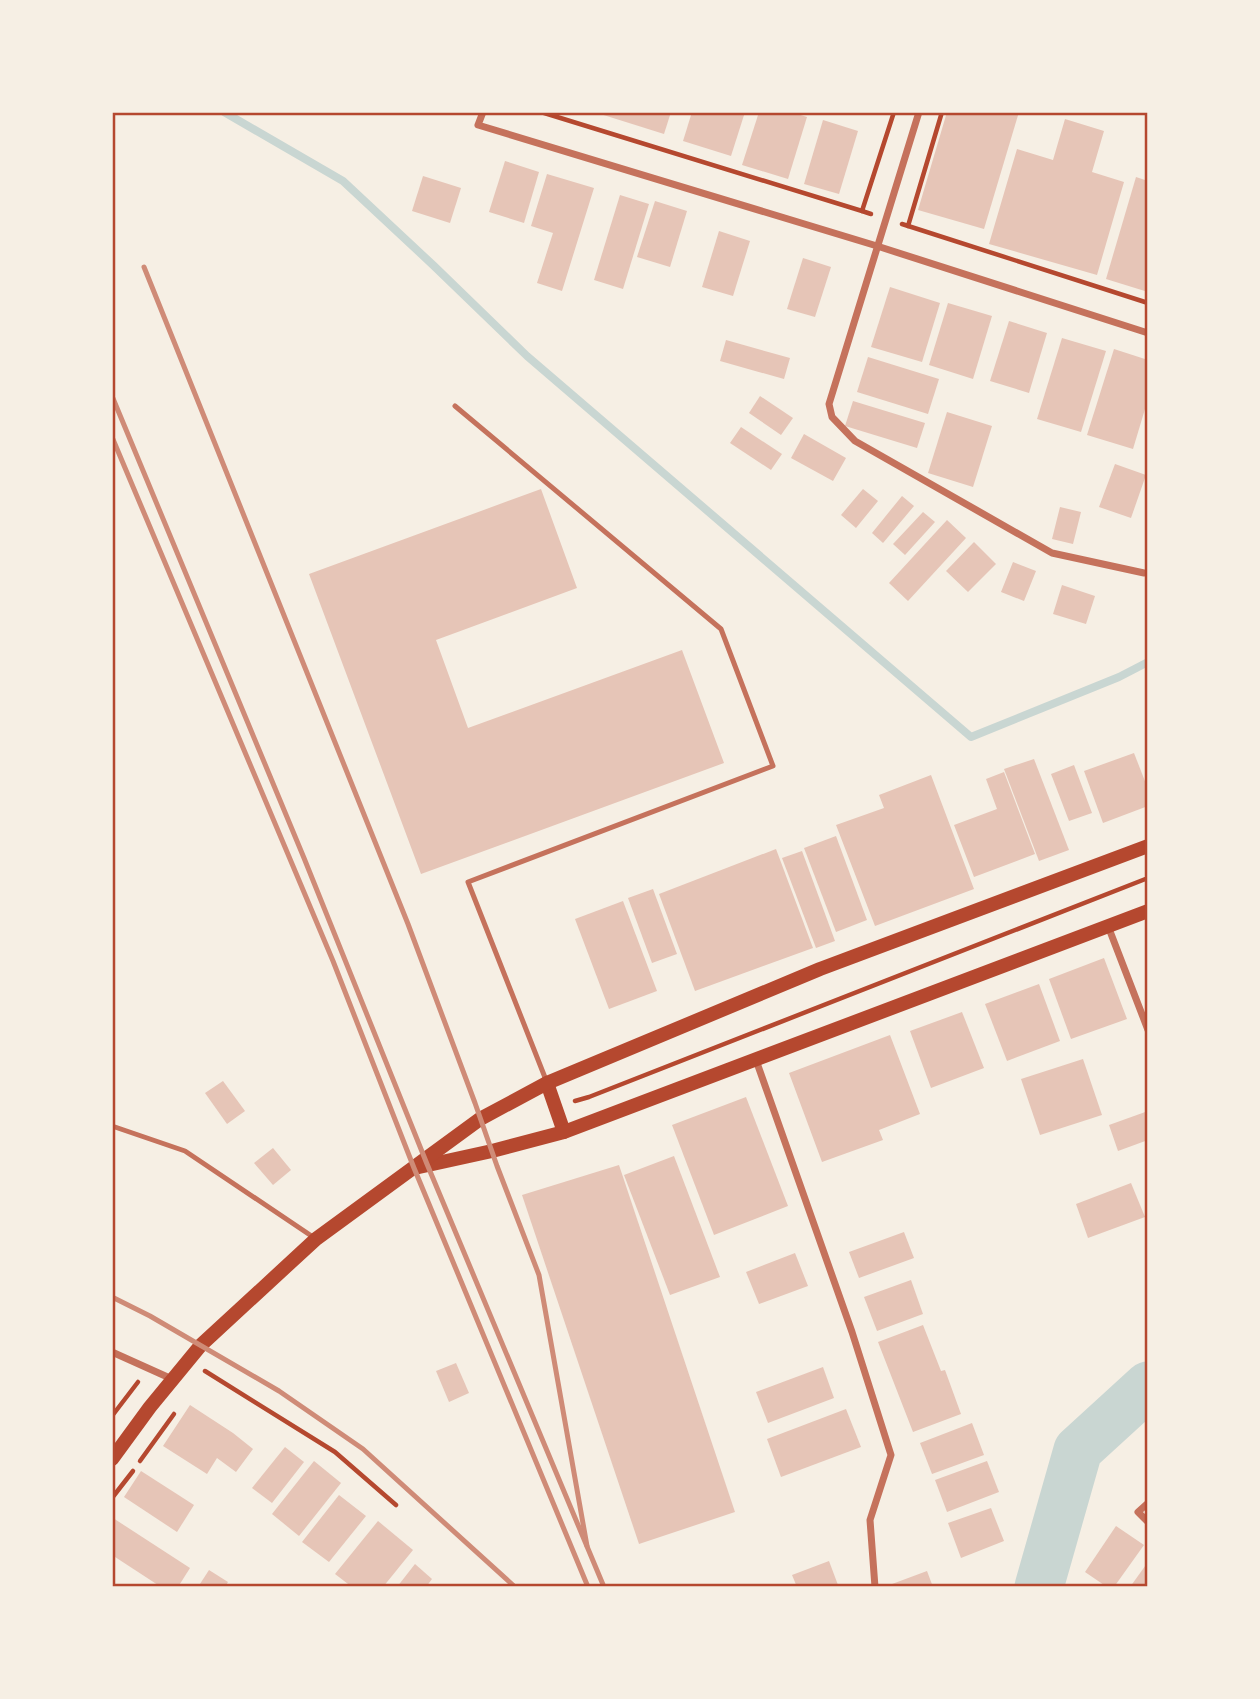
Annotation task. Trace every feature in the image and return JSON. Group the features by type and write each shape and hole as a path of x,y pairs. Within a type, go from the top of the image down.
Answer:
{"main road":[{"path":"112,1459 201,1345 316,1239 480,1119 547,1083 820,969 1148,846"},
{"path":"414,1168 564,1132 1148,911"},
{"path":"547,1083 564,1132"}],"street":[{"path":"483,112 478,125 877,246 1148,333"},
{"path":"919,112 829,404 832,418 855,441 1052,553 1144,573"},
{"path":"1108,926 1148,1030"},
{"path":"756,1060 852,1332 891,1455 870,1520 875,1587"},
{"path":"112,1352 173,1379"},
{"path":"1148,1503 1138,1512 1148,1522"}],"lane":[{"path":"455,406 721,629 773,766 468,882 547,1083"},
{"path":"112,1126 185,1152 316,1239"}],"path":[{"path":"541,112 1148,303"},
{"path":"862,211 894,112"},
{"path":"908,226 942,112"},
{"path":"555,1106 602,1092 1148,878"},
{"path":"197,1381 211,1362"},
{"path":"204,1370 335,1452 396,1505"},
{"path":"112,1416 138,1382"},
{"path":"168,1423 175,1413"}],"building":[{"path":"594,112 671,112 664,134"},
{"path":"692,112 745,112 731,156 683,141"},
{"path":"759,112 791,112 807,117 788,179 742,165"},
{"path":"947,112 1019,112 984,229 918,210"},
{"path":"1065,119 1104,131 1092,172 1124,182 1097,275 989,244 1017,149 1053,160"},
{"path":"823,120 858,131 839,194 804,184"},
{"path":"505,161 539,172 524,223 489,212"},
{"path":"547,174 594,188 562,291 537,283 553,233 531,226"},
{"path":"423,176 461,188 450,223 412,211"},
{"path":"1136,177 1148,181 1148,292 1106,279"},
{"path":"620,195 649,204 623,289 594,280"},
{"path":"655,201 687,211 670,267 637,257"},
{"path":"719,231 750,241 733,296 702,287"},
{"path":"803,258 831,267 815,317 787,309"},
{"path":"890,287 940,303 922,362 871,347"},
{"path":"948,303 992,316 973,379 929,365"},
{"path":"1009,321 1047,333 1029,393 990,381"},
{"path":"1062,338 1106,351 1081,432 1037,419"},
{"path":"726,340 790,358 784,379 720,361"},
{"path":"1114,349 1148,360 1148,399 1133,449 1087,435"},
{"path":"868,357 939,379 928,414 857,392"},
{"path":"760,396 793,418 781,435 749,413"},
{"path":"853,401 925,423 917,448 845,426"},
{"path":"947,412 992,426 973,487 928,473"},
{"path":"741,427 782,454 771,470 730,443"},
{"path":"804,434 846,458 833,481 791,458"},
{"path":"1115,464 1146,475 1131,518 1099,507"},
{"path":"541,489 577,588 436,640 468,728 682,650 724,763 421,874 309,574"},
{"path":"863,489 878,501 856,528 841,515"},
{"path":"902,496 914,506 883,543 872,533"},
{"path":"1060,507 1081,512 1073,544 1052,539"},
{"path":"923,512 935,522 905,555 893,544"},
{"path":"947,520 966,538 908,601 889,583"},
{"path":"974,542 996,564 968,592 946,571"},
{"path":"1013,562 1036,571 1024,601 1001,592"},
{"path":"1062,585 1095,596 1086,624 1053,614"},
{"path":"1134,753 1148,789 1148,806 1103,823 1084,771"},
{"path":"1034,759 1069,850 1039,861 1004,769"},
{"path":"1074,765 1092,813 1069,821 1051,774"},
{"path":"1004,772 1035,854 974,877 954,825 997,809 986,779"},
{"path":"931,775 974,889 875,926 836,825 884,808 879,795"},
{"path":"836,836 867,920 836,932 804,848"},
{"path":"776,849 813,948 695,991 659,894"},
{"path":"802,851 835,941 816,948 782,858"},
{"path":"653,889 677,954 652,963 628,898"},
{"path":"623,901 657,991 609,1009 575,919"},
{"path":"1104,958 1127,1019 1071,1039 1049,979"},
{"path":"1039,984 1060,1041 1007,1061 985,1004"},
{"path":"962,1012 984,1068 931,1088 910,1031"},
{"path":"890,1035 920,1114 879,1130 883,1140 822,1162 789,1073"},
{"path":"1083,1059 1102,1115 1040,1135 1021,1079"},
{"path":"223,1081 245,1111 227,1124 205,1093"},
{"path":"746,1097 788,1206 714,1235 672,1125"},
{"path":"1148,1111 1148,1140 1118,1151 1109,1125"},
{"path":"273,1148 291,1170 273,1185 254,1163"},
{"path":"674,1156 720,1277 670,1295 624,1175"},
{"path":"619,1165 735,1512 639,1544 522,1195"},
{"path":"1131,1183 1145,1217 1088,1238 1076,1204"},
{"path":"904,1232 914,1258 859,1278 849,1252"},
{"path":"795,1253 808,1286 759,1304 746,1272"},
{"path":"911,1280 923,1314 877,1331 864,1297"},
{"path":"923,1325 941,1371 945,1370 961,1414 913,1432 878,1342"},
{"path":"456,1363 469,1393 449,1402 436,1371"},
{"path":"823,1367 834,1398 768,1423 756,1392"},
{"path":"190,1405 253,1449 236,1472 217,1458 207,1474 163,1446"},
{"path":"846,1409 861,1447 781,1477 767,1439"},
{"path":"972,1423 984,1455 932,1474 920,1443"},
{"path":"285,1447 304,1462 272,1503 252,1488"},
{"path":"314,1461 341,1483 299,1536 272,1514"},
{"path":"987,1461 999,1492 947,1512 935,1480"},
{"path":"141,1471 194,1505 177,1532 124,1497"},
{"path":"339,1495 366,1516 329,1562 302,1542"},
{"path":"991,1508 1004,1541 961,1558 948,1523"},
{"path":"113,1518 190,1568 178,1587 161,1587 112,1555"},
{"path":"378,1521 413,1550 383,1587 352,1587 335,1574"},
{"path":"1116,1526 1144,1545 1114,1587 1107,1587 1085,1572"},
{"path":"829,1561 838,1585 797,1587 792,1575"},
{"path":"1148,1562 1148,1587 1130,1587"},
{"path":"415,1564 432,1579 426,1587 397,1587"},
{"path":"209,1570 228,1582 225,1587 198,1587"},
{"path":"927,1571 933,1587 884,1587"}],"waterway":[{"path":"224,112 343,181 527,356 971,737 1119,677 1148,662"},
{"path":"1039,1587 1078,1450 1148,1386"}],"railway":[{"path":"144,267 408,924 539,1275 587,1546"},
{"path":"112,396 604,1587"},
{"path":"112,437 333,961 414,1168 588,1587"},
{"path":"112,1297 279,1391 363,1449 515,1587"}]}
